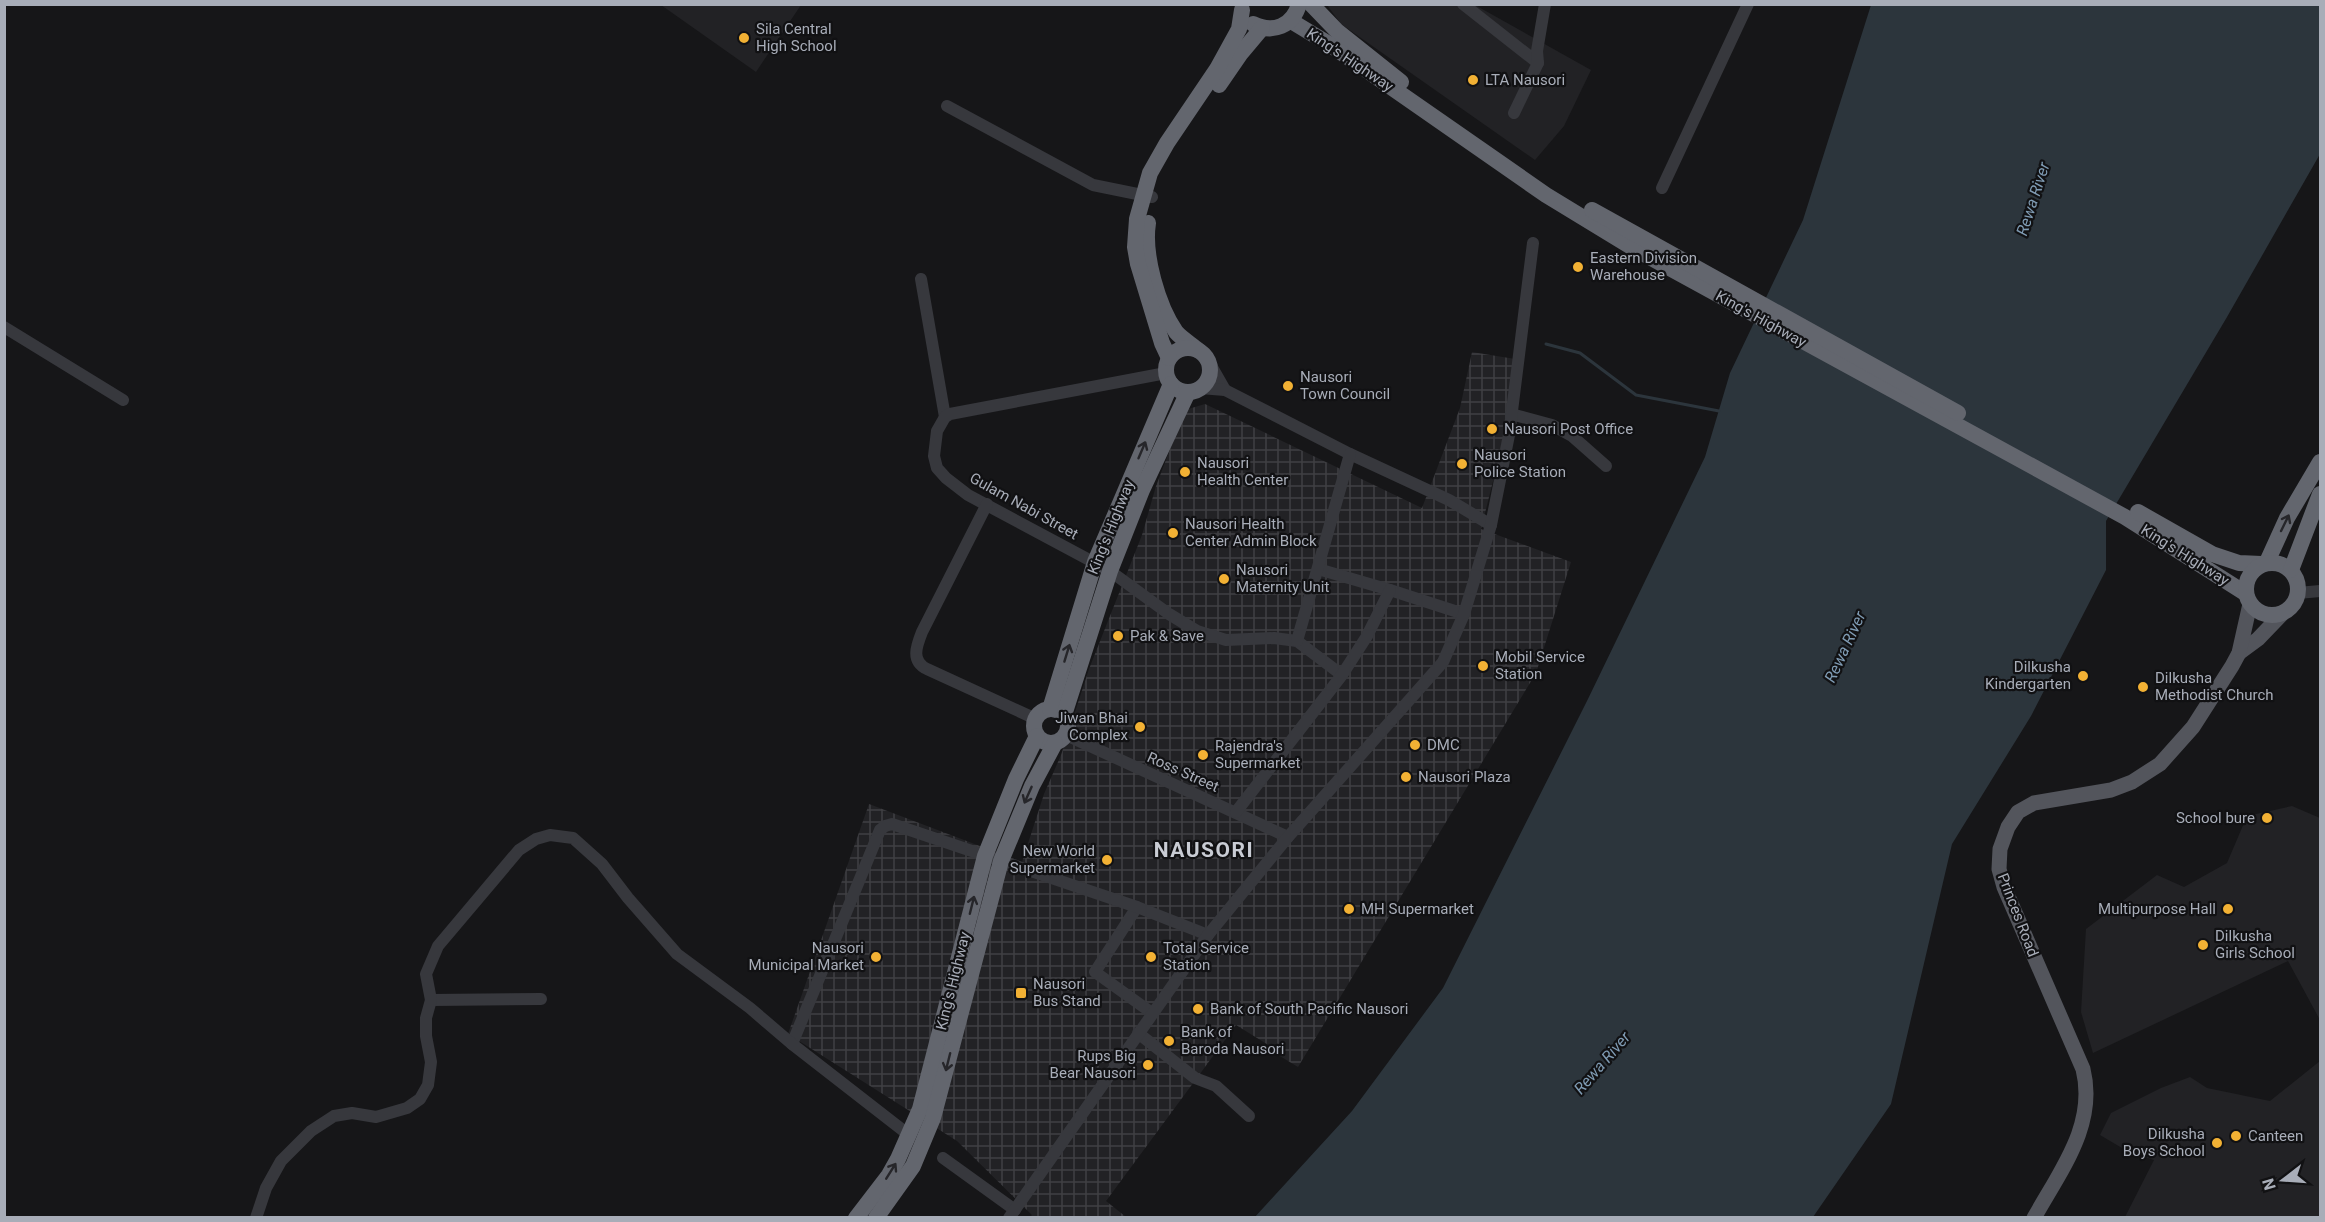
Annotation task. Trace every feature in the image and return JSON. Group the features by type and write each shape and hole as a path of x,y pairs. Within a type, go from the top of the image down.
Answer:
{"highway":[{"path":"1241,7 1250,22 1262,28 1277,28 1291,21 1299,4"},
{"name":"King's Highway","path":"1311,4 1336,31 1407,87 1481,140 1706,282"},
{"path":"1241,7 1239,29 1150,173 1148,196 1147,243 1160,300 1178,334 1203,356 1209,376 1194,390 1181,391 1168,372 1162,343 1143,281 1135,247 1137,219 1148,196 1173,153 1240,53 1262,28"},
{"name":"King's Highway","path":"1291,21 1329,44 1546,195 2128,512 2212,554 2239,563 2264,563"},
{"path":"1168,372 1174,352 1182,348 1190,347 1203,356"},
{"name":"King's Highway","path":"1057,712 1095,562 1168,372"},
{"name":"King's Highway","path":"1057,712 1142,490 1194,390"},
{"path":"2264,563 2280,564 2291,570 2298,585 2298,593 2293,605 2282,614 2270,615 2259,612 2248,599 2246,581 2252,571 2264,563 2320,462"},
{"path":"2291,570 2320,494"},
{"name":"King's Highway","path":"2128,512 2248,599"},
{"path":"1043,711 1057,712 1068,722 1060,739 1043,741 1034,730 1036,719 1043,711"},
{"name":"King's Highway","path":"856,1218 889,1175 920,1109 1016,779 1038,736"},
{"name":"King's Highway","path":"876,1218 914,1166 933,1118 993,858 1060,739"}],"main road":[{"name":"Princes Road","path":"2239,653 2248,599"},
{"name":"Princes Road","path":"2034,1218 2077,1140 2086,1110 2086,1083 2083,1070 2004,887 1999,862 2002,838 2015,816 2028,806 2063,797 2111,790 2154,769 2193,727 2239,653 2258,639 2282,614"}],"street":[{"path":"1462,4 1538,63"},
{"path":"1514,113 1538,63 1537,51 1545,4"},
{"path":"1662,188 1748,4"},
{"path":"947,106 1094,185 1148,196"},
{"path":"943,1158 1012,1214 1208,935 1287,837 1309,816 1443,662 1464,614 1491,525 1511,414 1533,243"},
{"path":"921,279 945,417 950,414 1168,372"},
{"path":"4,327 123,400"},
{"path":"1203,356 1225,390"},
{"path":"1194,390 1225,390 1350,454 1449,500 1491,525"},
{"path":"1511,414 1552,425 1572,436 1606,466"},
{"name":"Gulam Nabi Street","path":"945,417 937,431 934,456 938,468 946,478 968,495 1095,562 1197,631 1226,640 1274,638 1297,641"},
{"path":"1342,675 1297,641 1350,454"},
{"path":"987,504 922,632 916,648 917,660 920,666 1036,719"},
{"path":"1318,569 1464,614"},
{"path":"1236,812 1342,675 1367,636 1390,590"},
{"path":"2298,593 2320,591"},
{"name":"Ross Street","path":"1060,739 1236,812 1287,837"},
{"path":"792,1044 880,830 892,824 1137,907 1208,935"},
{"path":"256,1218 266,1188 281,1161 311,1131 334,1116 352,1113 376,1117 407,1108 420,1099 428,1085 431,1062 426,1036 426,1018 431,1000 426,975 438,946 519,850 536,839 550,835 573,838 602,864 677,954 750,1008 792,1044 909,1135"},
{"path":"1137,907 1095,972 1152,1013"},
{"path":"431,1000 541,999"},
{"path":"1138,1033 1196,1078 1216,1086 1249,1116"}],"shaded area":[{"name":"Sila Central High School","path":"801,4 756,72 661,5"},
{"path":"1327,5 1475,5 1591,70 1564,126 1535,160 1341,24"},
{"path":"1472,352 1515,359 1508,421 1481,529 1571,562 1536,673 1298,1067 1236,1025 1106,1201 1126,1217 1030,1217 1032,1215 957,1141 788,1034 869,804 1022,862 1089,669 1142,535 1156,486 1185,410 1205,404 1422,508 1460,408"},
{"name":"Dilkusha Girls School","path":"2292,806 2320,818 2320,1020 2288,961 2093,1053 2081,1012 2086,929 2157,875 2184,887 2227,863 2247,816"},
{"name":"Dilkusha Boys School","path":"2320,1061 2320,1216 2125,1217 2154,1160 2127,1151 2100,1135 2111,1113 2161,1088 2190,1077 2207,1088 2270,1101"}],"water":[{"name":"Rewa River","path":"1871,5 2320,5 2320,154 2106,521 2106,570 2031,716 1952,844 1891,1104 1813,1217 1254,1218 1352,1111 1443,988 1587,701 1705,457 1730,373 1803,220"}],"waterway":[{"path":"1546,344 1580,353 1636,395 1719,411"}],"place":[{"name":"Sila Central High School","path":"744,38"},
{"name":"LTA Nausori","path":"1473,80"},
{"name":"Eastern Division Warehouse","path":"1578,267"},
{"name":"Nausori Town Council","path":"1288,386"},
{"name":"Nausori Post Office","path":"1492,429"},
{"name":"Nausori Police Station","path":"1462,464"},
{"name":"Nausori Health Center","path":"1185,472"},
{"name":"Nausori Health Center Admin Block","path":"1173,533"},
{"name":"Nausori Maternity Unit","path":"1224,579"},
{"name":"Pak & Save","path":"1118,636"},
{"name":"Mobil Service Station","path":"1483,666"},
{"name":"Dilkusha Kindergarten","path":"2083,676"},
{"name":"Dilkusha Methodist Church","path":"2143,687"},
{"name":"Jiwan Bhai Complex","path":"1140,727"},
{"name":"DMC","path":"1415,745"},
{"name":"Rajendra's Supermarket","path":"1203,755"},
{"name":"Nausori Plaza","path":"1406,777"},
{"name":"School bure","path":"2267,818"},
{"name":"New World Supermarket","path":"1107,860"},
{"name":"MH Supermarket","path":"1349,909"},
{"name":"Multipurpose Hall","path":"2228,909"},
{"name":"Dilkusha Girls School","path":"2203,945"},
{"name":"Nausori Municipal Market","path":"876,957"},
{"name":"Total Service Station","path":"1151,957"},
{"name":"Nausori Bus Stand","path":"1021,993"},
{"name":"Bank of South Pacific Nausori","path":"1198,1009"},
{"name":"Bank of Baroda Nausori","path":"1169,1041"},
{"name":"Rups Big Bear Nausori","path":"1148,1065"},
{"name":"Canteen","path":"2236,1136"},
{"name":"Dilkusha Boys School","path":"2217,1143"}],"district":[{"name":"NAUSORI","path":"1204,850"}]}
